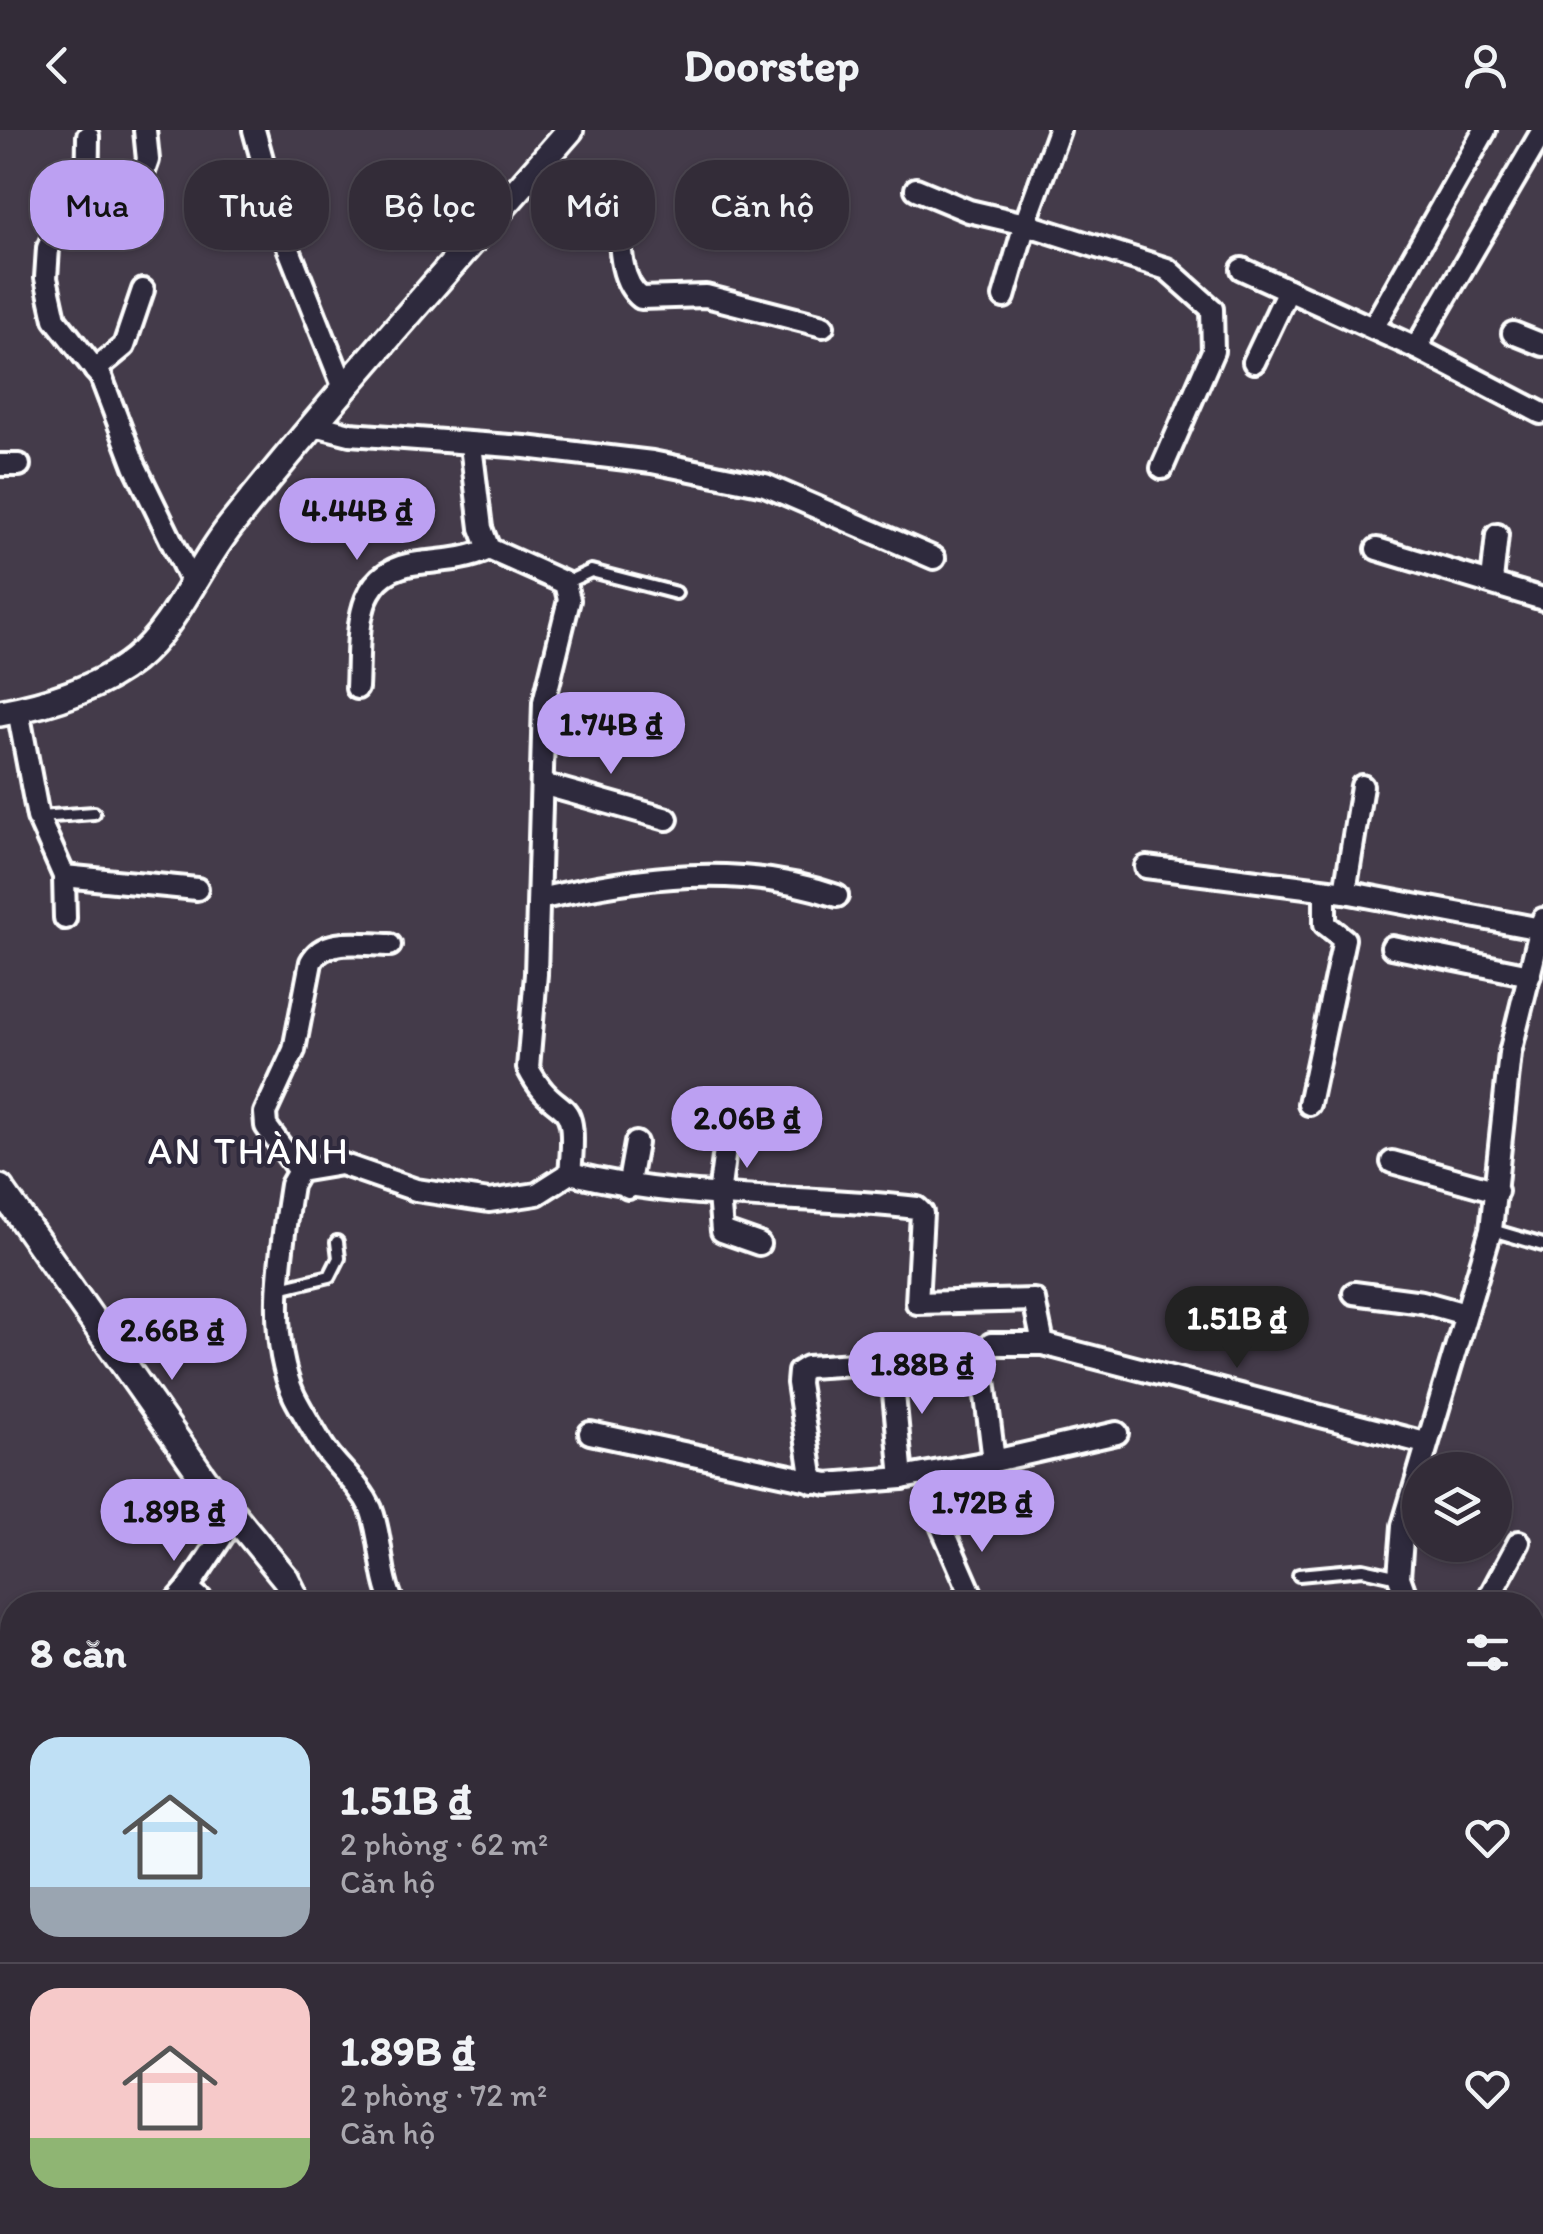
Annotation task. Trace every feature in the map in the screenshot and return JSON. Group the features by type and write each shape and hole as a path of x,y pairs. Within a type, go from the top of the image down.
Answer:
{"street":[{"path":"145,130 148,160"},
{"path":"254,130 282,232 344,388"},
{"path":"544,160 570,130"},
{"path":"1004,298 1025,224 1059,130"},
{"path":"1373,328 1485,130"},
{"path":"1416,348 1543,130"},
{"path":"88,136 88,160"},
{"path":"65,918 64,876 38,818 9,711 100,682 136,659 230,527 344,388 531,175"},
{"path":"916,189 969,211 1025,224 1167,269 1212,309 1214,350 1162,468"},
{"path":"48,250 46,278 55,319 95,370 191,582"},
{"path":"622,250 632,290 642,298 706,296 823,326"},
{"path":"1242,269 1416,348 1541,413"},
{"path":"95,370 124,346 143,290"},
{"path":"1254,362 1288,290"},
{"path":"1514,334 1543,346"},
{"path":"315,425 350,434 470,446 525,447 652,462 766,484 934,558"},
{"path":"470,446 481,528 489,549 565,583 569,600 544,702 539,899 528,1068 570,1113 574,1128 570,1173"},
{"path":"1492,581 1497,535"},
{"path":"358,688 361,621 375,580 391,569 471,558 489,549"},
{"path":"1377,549 1543,599"},
{"path":"542,784 667,819"},
{"path":"1308,1104 1344,939 1324,924 1362,786"},
{"path":"1146,867 1335,891 1542,924 1510,1053 1490,1230 1424,1443 1403,1526 1400,1577 1405,1592"},
{"path":"539,899 670,874 799,883 837,896"},
{"path":"64,876 197,888"},
{"path":"299,1171 266,1126 265,1113 294,1050 311,962 317,950 326,946 390,945"},
{"path":"1392,947 1530,976"},
{"path":"628,1188 636,1142"},
{"path":"726,1142 719,1195 722,1231 759,1244"},
{"path":"1392,1162 1496,1191"},
{"path":"388,1592 372,1512 356,1482 328,1454 293,1394 282,1336 280,1288 291,1184 299,1171 341,1164 416,1190 489,1200 537,1194 570,1173 628,1188 826,1197 921,1210 917,1302 1034,1300 1043,1344"},
{"path":"0,1188 292,1592"},
{"path":"1354,1293 1422,1302 1465,1314"},
{"path":"813,1482 799,1372 807,1366 981,1356 991,1344 1043,1344 1424,1443"},
{"path":"981,1356 994,1461"},
{"path":"891,1362 902,1478"},
{"path":"590,1433 813,1482 902,1478 1116,1434"},
{"path":"184,1592 235,1517"},
{"path":"942,1526 970,1592"},
{"path":"1493,1592 1518,1542"},
{"path":"188,1588 192,1592"}],"lane":[{"path":"565,583 591,572 676,593"},
{"path":"38,818 94,813"},
{"path":"1490,1230 1543,1245"},
{"path":"280,1288 330,1276 339,1258 336,1242"},
{"path":"1299,1576 1363,1569 1400,1577"}],"district":[{"name":"AN THÀNH","path":"249,1151"}]}
